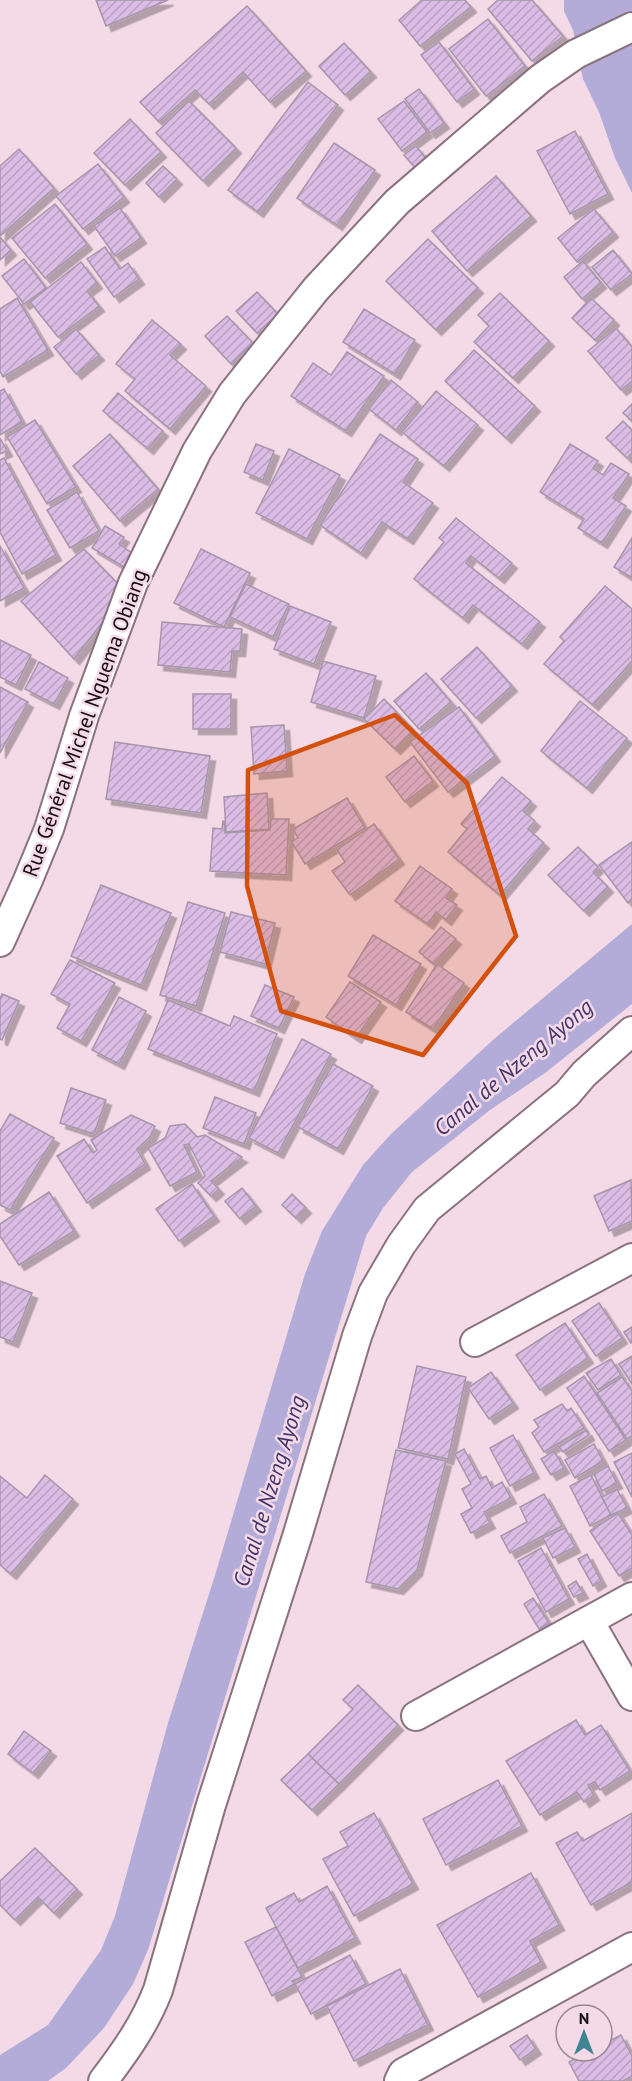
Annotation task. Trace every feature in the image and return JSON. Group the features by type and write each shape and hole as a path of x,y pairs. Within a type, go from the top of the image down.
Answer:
{"street":[{"name":"Rue Général Michel Nguema Obiang","path":"0,942 49,829 84,716 133,584 197,451 232,394 316,289 397,202 540,79 576,54 632,27"},
{"path":"103,2081 135,2037 158,1990 211,1805 297,1537 357,1336 373,1293 401,1245 427,1209 567,1094 584,1074 632,1031"},
{"path":"475,1342 632,1258"},
{"path":"416,1716 632,1597"},
{"path":"589,1621 632,1696"},
{"path":"399,2081 403,2073 632,1947"}],"highlighted area":[{"path":"395,715 467,783 516,936 423,1055 281,1011 247,886 248,770"}],"water":[{"path":"564,0 632,0 632,193 583,79 573,30 564,11"},
{"name":"Canal de Nzeng Ayong","path":"632,924 632,1004 545,1073 490,1110 412,1172 383,1208 366,1236 148,1950 133,1984 104,2028 66,2068 48,2081 0,2081 0,2055 48,2025 101,1950 115,1916 168,1723 216,1572 305,1274 322,1231 363,1165 391,1134 494,1039"}],"building":[{"path":"96,0 168,0 106,26"},
{"path":"422,0 465,0 471,7 420,46 399,20"},
{"path":"498,0 532,0 563,36 532,61 488,9"},
{"path":"247,6 306,71 270,102 243,72 209,104 195,90 159,122 140,102"},
{"path":"488,19 525,66 486,96 449,49"},
{"path":"439,42 474,89 457,102 421,55"},
{"path":"344,43 371,72 345,95 319,66"},
{"path":"308,82 338,105 258,212 228,190"},
{"path":"419,89 444,123 430,133 405,99"},
{"path":"189,101 236,148 203,181 156,133"},
{"path":"404,101 427,132 402,151 378,119"},
{"path":"130,119 161,152 125,185 94,153"},
{"path":"575,131 608,194 570,214 537,151"},
{"path":"334,143 375,170 337,225 297,198"},
{"path":"416,146 428,161 417,170 404,155"},
{"path":"19,149 54,188 0,236 0,166"},
{"path":"98,164 124,197 83,229 56,196"},
{"path":"163,166 177,179 159,197 146,183"},
{"path":"496,176 531,216 467,271 432,231"},
{"path":"55,204 87,244 45,278 12,238"},
{"path":"120,208 141,238 115,256 94,226"},
{"path":"594,209 613,232 577,262 558,238"},
{"path":"0,237 11,250 0,260"},
{"path":"428,239 478,288 436,330 386,281"},
{"path":"105,247 120,269 128,263 139,279 114,297 87,259"},
{"path":"613,250 632,274 611,290 592,267"},
{"path":"24,259 46,288 24,304 2,276"},
{"path":"583,261 601,283 582,299 564,277"},
{"path":"81,262 97,283 87,291 99,306 58,337 30,302"},
{"path":"257,292 278,314 257,333 236,311"},
{"path":"500,293 549,341 513,378 474,342 489,326 478,315"},
{"path":"17,298 48,350 3,377 0,371 0,309"},
{"path":"591,298 614,320 595,340 572,318"},
{"path":"364,309 415,340 395,374 343,342"},
{"path":"227,316 253,343 231,364 205,336"},
{"path":"152,320 181,344 170,355 206,386 170,429 125,391 135,379 116,364"},
{"path":"616,328 632,347 632,381 621,390 588,351"},
{"path":"76,329 99,355 76,374 54,347"},
{"path":"474,350 535,406 506,438 445,381"},
{"path":"347,352 384,376 346,431 291,396 313,363 331,375"},
{"path":"391,380 418,402 396,430 369,409"},
{"path":"4,389 22,422 0,435 0,391"},
{"path":"436,391 478,425 444,466 402,432"},
{"path":"118,393 163,431 148,449 103,411"},
{"path":"632,404 632,421 623,413"},
{"path":"35,420 76,487 47,504 7,437"},
{"path":"623,421 632,430 632,453 627,458 606,438"},
{"path":"110,434 158,489 120,521 73,466"},
{"path":"380,434 418,459 403,482 433,503 408,539 382,522 361,553 320,525"},
{"path":"0,438 7,451 0,454"},
{"path":"256,444 274,451 263,480 244,472"},
{"path":"570,444 598,461 593,468 603,475 611,463 629,474 613,498 626,506 602,543 578,528 584,519 540,492"},
{"path":"289,449 340,475 307,539 256,513"},
{"path":"4,458 56,555 22,574 0,532 0,460"},
{"path":"77,492 99,531 70,548 47,510"},
{"path":"456,518 512,563 499,578 471,556 466,563 540,622 522,644 473,605 463,618 414,579 444,542 439,538"},
{"path":"105,526 124,537 119,544 132,553 124,567 92,548"},
{"path":"632,538 632,578 614,567"},
{"path":"0,546 24,588 0,601"},
{"path":"84,549 126,592 74,659 21,601"},
{"path":"201,549 250,573 224,627 174,603"},
{"path":"246,584 289,604 273,637 230,617"},
{"path":"605,586 632,609 632,661 593,705 544,664 564,641 560,637"},
{"path":"290,606 331,622 314,664 274,649"},
{"path":"162,622 242,629 240,651 232,651 230,672 158,665"},
{"path":"0,640 31,655 16,685 0,677"},
{"path":"477,647 512,686 476,718 441,679"},
{"path":"323,661 376,676 364,718 311,702"},
{"path":"39,662 68,678 54,704 25,689"},
{"path":"426,673 451,702 419,729 394,701"},
{"path":"0,687 28,702 0,753"},
{"path":"193,694 231,694 231,729 193,729"},
{"path":"384,699 414,730 395,749 364,719"},
{"path":"580,701 627,738 587,788 541,751"},
{"path":"459,707 495,756 448,792 410,742"},
{"path":"284,725 287,771 254,774 251,727"},
{"path":"115,742 210,756 201,813 106,799"},
{"path":"414,756 433,781 405,802 386,777"},
{"path":"502,777 531,801 523,811 535,821 528,829 544,843 500,895 448,852 467,829 461,824"},
{"path":"267,793 269,829 226,832 224,797"},
{"path":"347,798 365,828 305,864 291,841 298,838 293,829"},
{"path":"271,819 289,819 286,875 210,871 213,828 222,829 224,821 225,833 270,830"},
{"path":"374,824 399,859 350,895 332,871 345,862 337,850"},
{"path":"632,842 632,900 628,903 599,865"},
{"path":"578,847 598,867 593,872 608,887 584,911 548,875"},
{"path":"420,866 452,889 446,898 457,905 446,920 436,912 428,924 395,901"},
{"path":"101,885 171,913 141,985 71,956"},
{"path":"188,902 225,913 196,1006 160,995"},
{"path":"231,912 275,923 265,964 220,952"},
{"path":"441,927 456,939 434,964 419,952"},
{"path":"373,935 421,964 396,1005 348,976"},
{"path":"70,960 115,983 81,1041 57,1028 70,1004 51,994"},
{"path":"437,964 464,983 433,1029 406,1012"},
{"path":"350,982 381,1002 356,1038 326,1017"},
{"path":"265,985 294,997 279,1028 251,1016"},
{"path":"2,994 19,1001 2,1040 0,1039 0,999"},
{"path":"119,997 146,1011 119,1064 92,1050"},
{"path":"168,1000 230,1026 234,1016 277,1034 254,1091 148,1049"},
{"path":"302,1039 331,1054 278,1153 249,1138"},
{"path":"333,1064 373,1086 338,1149 298,1127"},
{"path":"71,1088 106,1100 94,1134 60,1123"},
{"path":"215,1097 256,1113 244,1144 203,1128"},
{"path":"10,1114 54,1138 10,1210 0,1205 0,1131"},
{"path":"131,1115 155,1126 150,1137 137,1149 145,1164 87,1203 57,1156 84,1139 93,1153 97,1150 91,1140"},
{"path":"185,1124 197,1137 205,1135 242,1157 211,1181 219,1189 211,1196 198,1183 205,1176 189,1144 184,1145 197,1172 170,1186 148,1148 165,1138 170,1126"},
{"path":"631,1180 632,1221 609,1231 594,1196"},
{"path":"192,1184 214,1216 179,1241 156,1209"},
{"path":"242,1188 256,1206 240,1219 225,1201"},
{"path":"49,1192 74,1231 19,1265 0,1236 0,1224"},
{"path":"292,1194 306,1208 296,1218 282,1205"},
{"path":"0,1281 32,1293 13,1342 0,1337"},
{"path":"599,1303 622,1338 596,1356 572,1321"},
{"path":"565,1323 588,1358 540,1390 516,1355"},
{"path":"632,1327 632,1342 631,1343 624,1332"},
{"path":"632,1356 632,1384 619,1364"},
{"path":"611,1359 621,1375 598,1390 586,1373"},
{"path":"417,1366 466,1377 448,1459 398,1448"},
{"path":"491,1372 513,1403 489,1419 468,1388"},
{"path":"584,1376 626,1440 609,1451 567,1388"},
{"path":"622,1377 632,1391 632,1436 627,1439 597,1393"},
{"path":"562,1404 567,1411 571,1408 584,1428 544,1452 532,1433 539,1427 534,1420"},
{"path":"586,1430 589,1435 563,1452 559,1447"},
{"path":"513,1435 534,1473 510,1486 490,1448"},
{"path":"594,1444 603,1461 575,1478 565,1460"},
{"path":"464,1449 480,1479 486,1476 492,1488 502,1482 511,1498 484,1512 490,1523 471,1533 461,1514 472,1508 462,1489 471,1484 455,1454"},
{"path":"396,1450 446,1461 417,1570 398,1589 366,1582"},
{"path":"554,1451 564,1468 551,1475 541,1459"},
{"path":"632,1453 632,1497 614,1462"},
{"path":"608,1466 617,1483 602,1491 594,1474"},
{"path":"45,1475 73,1499 11,1574 0,1565 0,1476 27,1498"},
{"path":"591,1475 611,1515 590,1526 570,1486"},
{"path":"617,1489 627,1508 611,1515 602,1497"},
{"path":"544,1494 562,1526 510,1553 501,1536 527,1522 520,1507"},
{"path":"618,1513 632,1535 632,1568 619,1576 590,1531"},
{"path":"565,1528 575,1547 553,1558 543,1538"},
{"path":"541,1548 569,1599 546,1612 518,1561"},
{"path":"587,1554 601,1581 593,1586 578,1559"},
{"path":"576,1581 583,1593 574,1597 568,1586"},
{"path":"533,1598 549,1623 539,1629 524,1604"},
{"path":"358,1685 398,1725 339,1784 308,1754 353,1709 343,1700"},
{"path":"576,1720 585,1735 601,1725 630,1771 600,1790 595,1782 588,1785 594,1795 584,1802 577,1792 540,1815 506,1761"},
{"path":"24,1731 51,1751 33,1773 8,1754"},
{"path":"308,1754 339,1784 312,1810 281,1780"},
{"path":"498,1780 522,1826 446,1865 423,1819"},
{"path":"374,1813 413,1884 354,1916 323,1859 348,1846 340,1832"},
{"path":"632,1813 632,1882 591,1905 556,1843 577,1832 583,1841"},
{"path":"35,1848 77,1889 54,1913 38,1897 15,1920 0,1905 0,1881"},
{"path":"531,1873 559,1925 530,1941 541,1962 478,1997 437,1925"},
{"path":"327,1886 355,1938 298,1968 266,1908 294,1893 299,1902"},
{"path":"276,1927 302,1977 292,1981 295,1984 272,1996 245,1942"},
{"path":"350,1955 366,1984 311,2014 295,1984"},
{"path":"400,1969 428,2025 354,2061 327,2006"},
{"path":"527,2035 536,2049 520,2060 510,2046"},
{"path":"621,2035 632,2056 632,2076 623,2081 579,2081 570,2063 614,2063 614,2039"}]}
